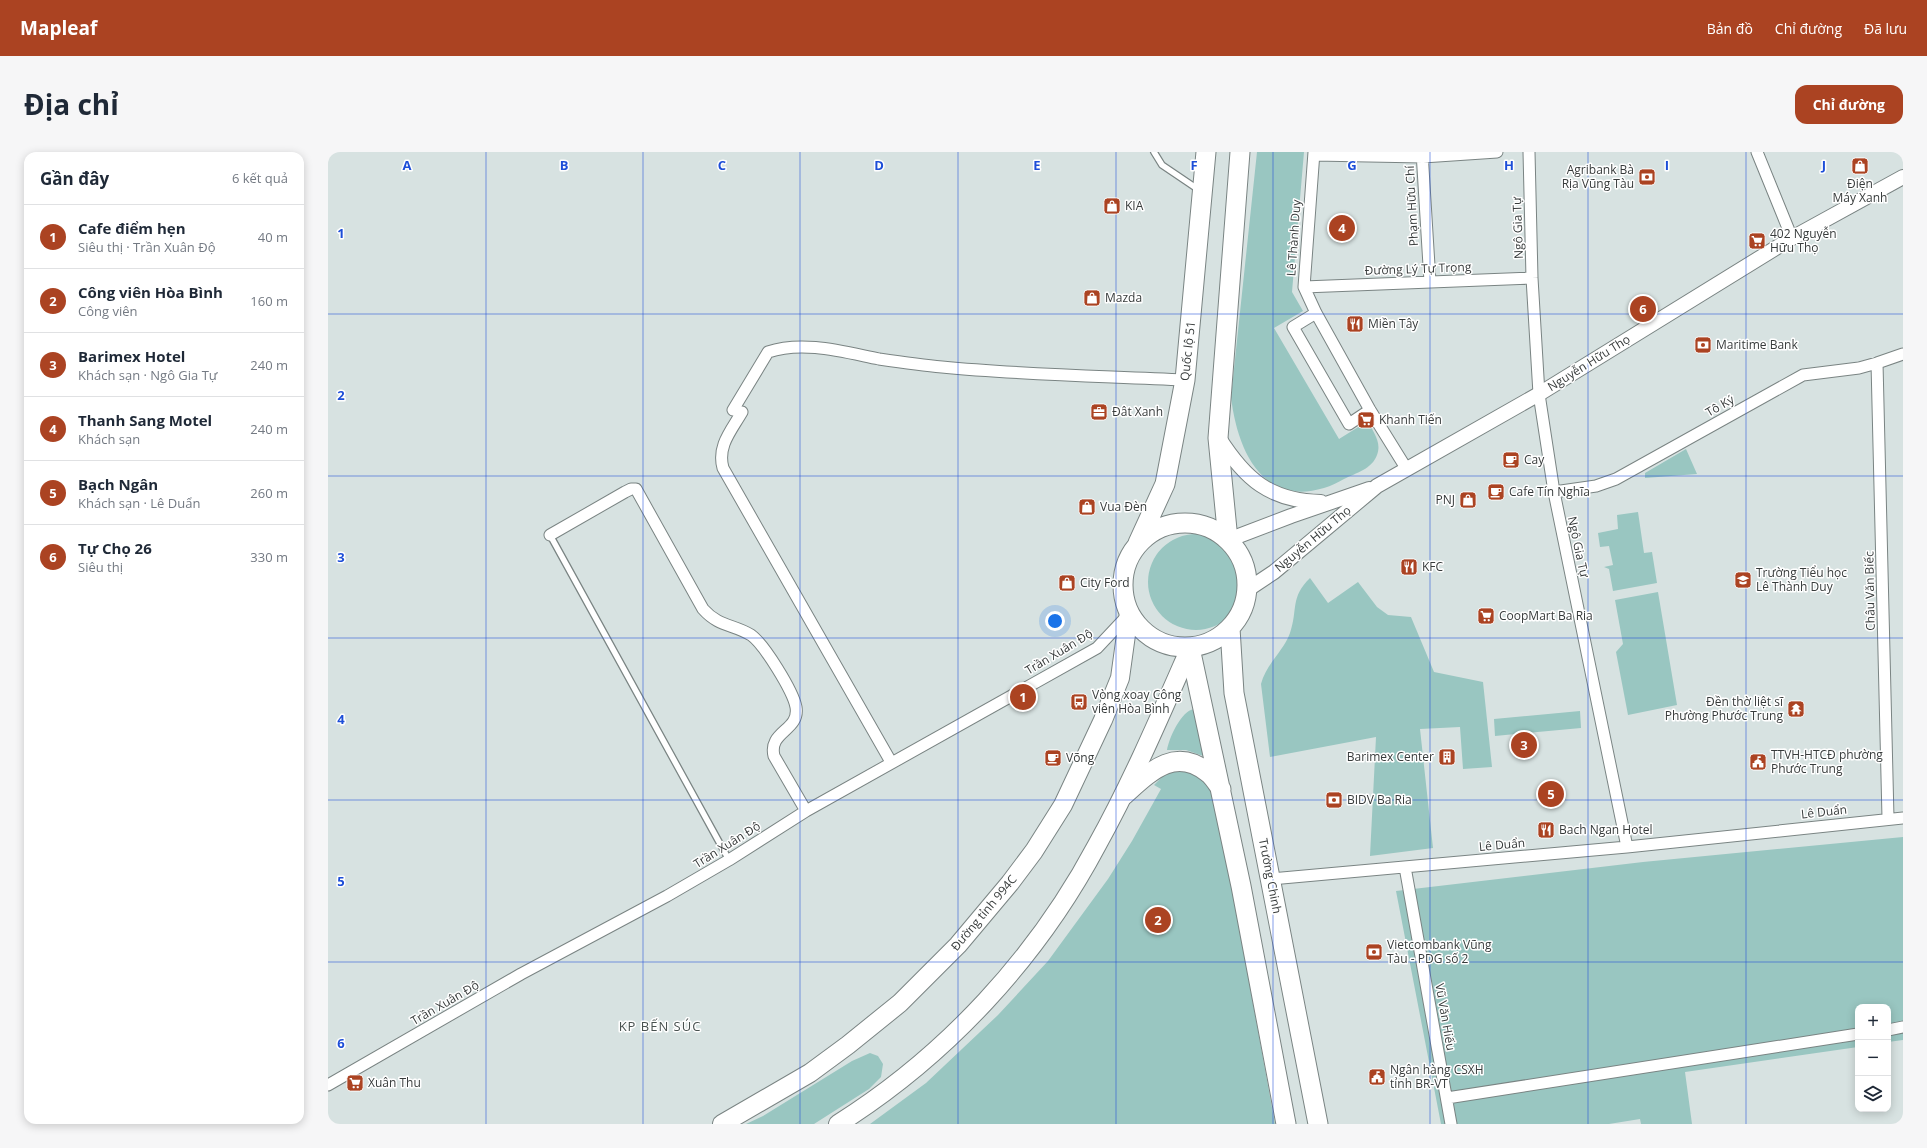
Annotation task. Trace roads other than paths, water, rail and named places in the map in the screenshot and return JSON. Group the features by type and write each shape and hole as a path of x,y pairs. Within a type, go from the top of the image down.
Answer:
{"highway":[{"name":"Quốc lộ 51","path":"1138,543 1165,484 1185,380 1206,152"},
{"path":"1228,540 1218,438 1240,152"},
{"path":"1182,522 1207,527 1218,532 1228,540 1237,551 1243,563 1247,590 1244,604 1238,617 1230,628 1218,638 1190,648 1175,647 1161,643 1148,636 1129,613 1123,592 1124,569 1130,555 1138,543 1158,528 1182,522"},
{"name":"Trường Chinh","path":"1230,628 1234,693 1318,1124"},
{"path":"1190,648 1221,789 1286,1124"},
{"path":"1124,795 1155,768 1170,762 1189,762 1208,772 1221,789"}],"main road":[{"name":"Đường tỉnh 994C","path":"722,1124 810,1073 848,1045 900,1003 958,945 1010,884 1034,851 1063,805 1104,720 1120,678 1129,613"},
{"path":"838,1124 887,1090 953,1034 1019,964 1053,917 1097,846 1124,795 1190,648"}],"street":[{"path":"1314,154 1497,152"},
{"name":"Ngô Gia Tự","path":"1529,152 1532,278 1539,394 1554,492 1627,847"},
{"path":"1757,152 1792,238"},
{"name":"Lê Thành Duy","path":"1314,154 1304,287 1316,313 1370,410 1406,468"},
{"name":"Phạm Hữu Chí","path":"1423,154 1430,282"},
{"name":"Nguyễn Hữu Thọ","path":"1247,590 1274,572 1377,486 1406,468 1539,394 1792,238 1903,177"},
{"name":"Đường Lý Tự Trọng","path":"1304,287 1532,278"},
{"path":"1316,313 1293,327 1349,424 1370,410"},
{"path":"891,762 723,468 721,453 723,446 738,411 768,352 786,348 831,350 910,364 943,367 1024,373 1185,380"},
{"name":"Tô Ký","path":"1554,492 1596,486 1616,479 1803,375 1859,368 1903,354"},
{"name":"Châu Văn Biếc","path":"1877,363 1888,818"},
{"path":"1218,438 1241,470 1262,487 1283,497 1302,502 1329,502"},
{"name":"Nguyễn Hữu Thọ","path":"1228,540 1329,502 1377,486"},
{"path":"550,535 625,492 631,489 636,490 704,608 718,622 750,635 757,641 767,652 792,696 796,706 795,720 775,740 772,748 774,756 806,811"},
{"name":"Trần Xuân Độ","path":"328,1085 494,990 729,860 806,811 1096,648 1129,613"},
{"name":"Lê Duẩn","path":"1271,879 1627,847 1888,818 1903,818"},
{"name":"Vũ Văn Hiếu","path":"1405,867 1452,1124"},
{"path":"1891,1029 1903,1027"},
{"path":"1447,1098 1855,1034"}],"lane":[{"path":"1154,152 1162,165 1202,192"},
{"path":"550,535 729,860"}],"place":[{"name":"Điện Máy Xanh","path":"1860,166"},
{"name":"Agribank Bà Rịa Vũng Tàu","path":"1647,177"},
{"name":"KIA","path":"1112,206"},
{"name":"Thanh Sang Motel","path":"1342,228"},
{"name":"402 Nguyễn Hữu Thọ","path":"1757,241"},
{"name":"Mazda","path":"1092,298"},
{"name":"Tự Chọ 26","path":"1643,309"},
{"name":"Miền Tây","path":"1355,324"},
{"name":"Maritime Bank","path":"1703,345"},
{"name":"Đât Xanh","path":"1099,412"},
{"name":"Khanh Tiến","path":"1366,420"},
{"name":"Cay","path":"1511,460"},
{"name":"Cafe Tín Nghĩa","path":"1496,492"},
{"name":"PNJ","path":"1468,500"},
{"name":"Vua Đèn","path":"1087,507"},
{"name":"KFC","path":"1409,567"},
{"name":"Trường Tiểu học Lê Thành Duy","path":"1743,580"},
{"name":"City Ford","path":"1067,583"},
{"name":"CoopMart Ba Ria","path":"1486,616"},
{"name":"Cafe điểm hẹn","path":"1023,697"},
{"name":"Vòng xoay Công viên Hòa Bình","path":"1079,702"},
{"name":"Đền thờ liệt sĩ Phường Phước Trung","path":"1796,709"},
{"name":"Barimex Hotel","path":"1524,745"},
{"name":"Barimex Center","path":"1447,757"},
{"name":"Võng","path":"1053,758"},
{"name":"TTVH-HTCĐ phường Phước Trung","path":"1758,762"},
{"name":"Bạch Ngân","path":"1551,794"},
{"name":"BIDV Ba Ria","path":"1334,800"},
{"name":"Bach Ngan Hotel","path":"1546,830"},
{"name":"Công viên Hòa Bình","path":"1158,920"},
{"name":"Vietcombank Vũng Tàu - PDG số 2","path":"1374,952"},
{"name":"Ngân hàng CSXH tỉnh BR-VT","path":"1377,1077"},
{"name":"Xuân Thu","path":"355,1083"}],"district":[{"name":"KP BẾN SÚC","path":"660,1026"}]}
